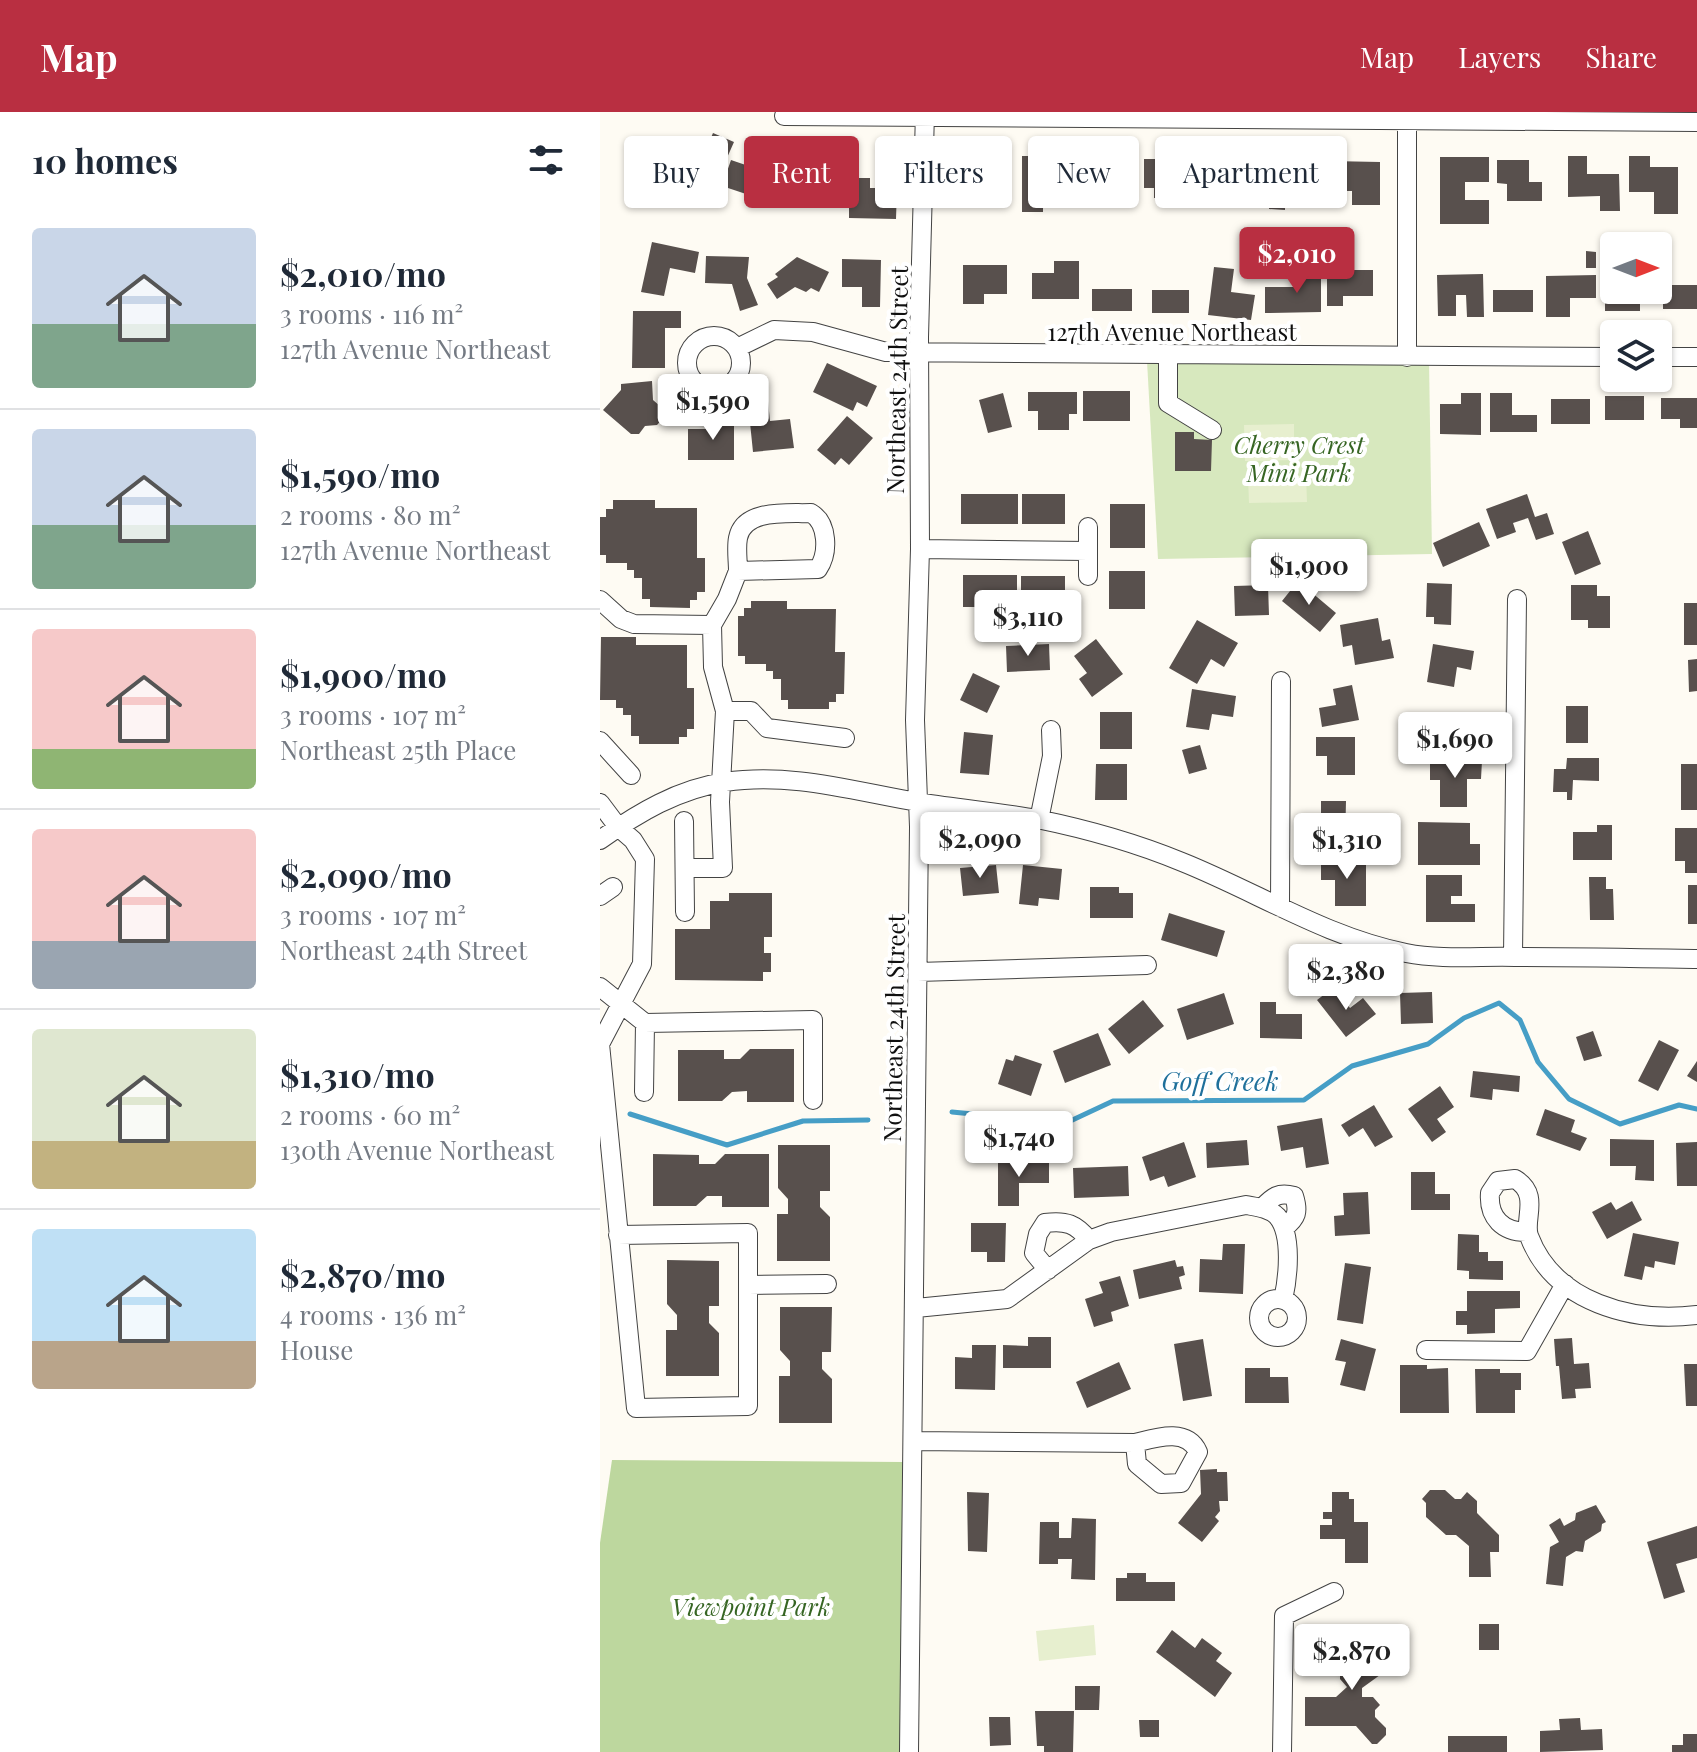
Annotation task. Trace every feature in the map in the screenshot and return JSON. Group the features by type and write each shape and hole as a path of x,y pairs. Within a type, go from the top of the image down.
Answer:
{"street":[{"name":"Northeast 24th Street","path":"909,1752 919,827 915,720 925,115"},
{"path":"784,116 1697,122"},
{"path":"1407,119 1407,357"},
{"name":"127th Avenue Northeast","path":"737,348 774,330 813,332 886,352 1600,357"},
{"path":"1168,356 1168,403 1212,430"},
{"path":"1672,357 1697,357"},
{"path":"685,868 723,868 720,802 725,711 713,667 712,625 738,571 738,538 744,525 760,515 811,513 820,519 824,526 824,561 818,569 738,571"},
{"path":"1088,527 1088,576"},
{"path":"920,549 1088,551"},
{"path":"1513,956 1517,599"},
{"path":"600,600 621,619 634,624 712,625"},
{"path":"1280,907 1281,681"},
{"path":"725,711 751,711 767,728 845,738"},
{"path":"1039,820 1052,756 1051,730"},
{"path":"600,741 631,775"},
{"path":"600,840 651,806 687,792 722,782 760,778 800,780 1039,820 1159,853 1367,943 1410,953 1697,959"},
{"path":"600,803 618,827 633,840 645,859 642,964 600,1044 618,1235 636,1408 748,1406 748,1233 618,1235"},
{"path":"684,821 685,912"},
{"path":"918,972 1147,965"},
{"path":"600,987 645,1023 813,1020 813,1100"},
{"path":"644,1092 645,1023"},
{"path":"916,1308 1007,1299 1089,1240 1111,1232 1246,1205 1274,1217 1287,1244 1283,1300"},
{"path":"1048,1270 1034,1253 1038,1234 1045,1223 1063,1221 1079,1228 1089,1240"},
{"path":"1527,1232 1542,1261 1587,1300 1620,1312 1669,1319 1697,1315"},
{"path":"749,1285 827,1284"},
{"path":"1426,1350 1527,1351 1565,1284"},
{"path":"913,1441 1135,1443"},
{"path":"1282,1752 1284,1616 1334,1592"}],"green space":[{"name":"Cherry Crest Mini Park","path":"1429,360 1432,554 1158,559 1147,361"},
{"path":"1294,424 1294,460 1245,461 1244,425"},
{"path":"1306,476 1307,502 1249,503 1248,477"},
{"name":"Viewpoint Park","path":"612,1460 903,1462 900,1752 600,1752 600,1543"},
{"path":"1094,1625 1096,1655 1039,1661 1036,1631"}],"building":[{"path":"728,139 734,142 728,156"},
{"path":"1022,156 1028,156 1028,208 1043,208 1043,212 1022,212"},
{"path":"1568,156 1587,156 1587,174 1619,174 1620,211 1600,211 1600,196 1568,197"},
{"path":"1629,156 1650,156 1650,167 1678,167 1678,214 1654,214 1654,192 1629,192"},
{"path":"1440,157 1489,157 1489,182 1465,182 1465,200 1489,200 1489,224 1440,224"},
{"path":"1144,159 1155,159 1155,198 1154,188 1144,188"},
{"path":"731,160 744,164 744,193 728,188"},
{"path":"1497,160 1529,160 1529,182 1542,182 1542,201 1507,201 1507,184 1497,183"},
{"path":"1347,161 1380,162 1380,205 1352,205 1352,191 1347,191"},
{"path":"859,178 870,178 870,188 875,188 875,208 896,208 896,219 849,218 849,208 859,208"},
{"path":"652,242 699,252 695,273 670,268 664,296 641,292"},
{"path":"1586,251 1596,252 1596,268 1586,268"},
{"path":"706,256 749,257 747,278 758,305 740,311 732,284 705,283"},
{"path":"797,257 829,272 819,292 811,288 806,292 795,287 777,299 767,284"},
{"path":"842,259 881,260 880,307 862,307 862,287 842,287"},
{"path":"1054,261 1079,261 1079,299 1032,299 1032,273 1054,273"},
{"path":"963,265 1007,265 1007,294 984,294 984,304 963,304"},
{"path":"1214,267 1234,269 1231,292 1255,295 1251,320 1208,315"},
{"path":"1300,267 1321,267 1321,312 1265,313 1265,287 1300,287"},
{"path":"1345,270 1373,270 1373,296 1343,296 1343,306 1327,306 1327,274 1345,274"},
{"path":"1483,274 1484,317 1467,317 1466,295 1456,295 1456,316 1438,316 1437,275"},
{"path":"1596,275 1596,298 1570,298 1570,317 1546,317 1546,276"},
{"path":"1672,285 1697,285 1697,309 1663,309 1663,304 1672,304"},
{"path":"1092,289 1132,289 1132,311 1092,311"},
{"path":"1152,290 1189,290 1189,313 1152,313"},
{"path":"1493,290 1533,290 1533,312 1493,312"},
{"path":"1605,304 1640,304 1640,311 1605,311"},
{"path":"633,311 681,311 681,328 665,328 665,368 632,368"},
{"path":"827,363 877,386 867,407 857,402 853,411 813,392"},
{"path":"652,381 653,400 668,413 657,425 645,426 639,434 631,434 603,410 621,390 621,384"},
{"path":"1083,391 1130,391 1130,421 1083,421"},
{"path":"1028,392 1077,392 1077,414 1069,414 1069,430 1038,430 1038,411 1028,411"},
{"path":"1003,393 1012,427 988,433 979,400"},
{"path":"1461,393 1481,393 1481,435 1440,434 1440,404 1461,404"},
{"path":"1490,393 1512,393 1512,415 1537,415 1537,432 1490,432"},
{"path":"1605,396 1644,396 1644,420 1605,420"},
{"path":"1661,398 1697,398 1697,428 1680,428 1680,419 1661,419"},
{"path":"1551,399 1590,399 1590,424 1551,424"},
{"path":"768,401 770,421 790,419 794,448 753,452 748,403"},
{"path":"847,416 873,438 849,465 841,458 835,465 817,450"},
{"path":"713,418 734,418 734,460 688,460 688,429 713,429"},
{"path":"1175,432 1194,432 1194,439 1212,440 1211,471 1175,471"},
{"path":"961,494 1018,494 1018,524 961,524"},
{"path":"1022,494 1065,494 1065,524 1022,524"},
{"path":"1527,494 1535,517 1547,513 1554,534 1536,540 1528,518 1513,523 1516,532 1497,539 1486,509"},
{"path":"613,500 655,500 655,508 697,508 697,558 705,558 705,592 697,592 697,600 690,600 690,608 650,607 650,599 642,599 642,578 634,578 634,570 627,570 627,563 606,563 606,555 600,555 600,517 606,517 606,509 613,509"},
{"path":"1110,504 1145,504 1145,548 1110,548"},
{"path":"1479,522 1490,546 1443,567 1433,543"},
{"path":"1588,531 1601,564 1575,575 1562,542"},
{"path":"1109,571 1145,571 1145,609 1109,609"},
{"path":"963,575 1017,575 1017,607 963,607"},
{"path":"1021,576 1065,576 1065,596 1071,596 1071,607 1021,607"},
{"path":"1298,581 1336,613 1320,632 1282,601"},
{"path":"1427,583 1452,584 1451,625 1434,624 1434,617 1426,617"},
{"path":"1268,585 1269,615 1235,616 1234,586"},
{"path":"1571,585 1597,585 1597,596 1610,596 1610,628 1588,628 1588,620 1571,620"},
{"path":"751,601 787,601 787,609 836,609 835,652 845,652 844,694 836,694 836,702 829,702 829,709 788,709 788,700 781,700 781,679 773,679 773,671 766,671 766,664 745,664 745,656 738,656 738,616 744,616 744,608 751,608"},
{"path":"1684,603 1697,603 1697,645 1684,645"},
{"path":"1378,618 1382,641 1390,639 1394,658 1355,665 1352,645 1343,647 1340,625"},
{"path":"1197,620 1238,643 1224,667 1211,659 1197,684 1169,668"},
{"path":"601,637 636,637 636,645 687,645 687,688 694,688 694,729 687,729 687,737 679,737 679,744 639,744 639,736 631,736 631,715 623,715 623,708 616,708 616,700 600,700"},
{"path":"1096,639 1123,674 1092,697 1079,679 1087,673 1074,656"},
{"path":"1049,644 1050,670 1007,672 1006,646"},
{"path":"1433,644 1474,651 1471,670 1457,667 1454,687 1427,682"},
{"path":"1697,659 1697,691 1689,692 1688,660"},
{"path":"973,673 1000,686 987,713 960,700"},
{"path":"1352,685 1359,720 1322,727 1319,708 1336,705 1333,689"},
{"path":"1192,689 1236,696 1233,717 1212,714 1209,730 1186,727"},
{"path":"1566,706 1588,706 1588,743 1566,743"},
{"path":"1100,712 1132,712 1132,749 1100,749"},
{"path":"1443,720 1466,720 1466,749 1443,749"},
{"path":"964,732 993,735 989,775 960,773"},
{"path":"1316,737 1355,737 1355,775 1327,775 1327,756 1316,756"},
{"path":"1200,745 1207,769 1189,774 1182,750"},
{"path":"1567,758 1599,758 1599,781 1573,780 1572,800 1567,800 1567,792 1553,792 1554,769 1566,769"},
{"path":"1430,760 1482,761 1481,779 1467,779 1467,807 1440,807 1440,780 1430,780"},
{"path":"1096,764 1127,764 1127,800 1095,800"},
{"path":"1681,764 1697,764 1697,810 1681,810"},
{"path":"1321,801 1346,801 1345,844 1321,843"},
{"path":"1418,822 1470,823 1470,844 1480,844 1480,865 1418,865"},
{"path":"1597,825 1612,825 1612,860 1573,860 1573,832 1597,832"},
{"path":"1675,828 1697,828 1697,873 1685,873 1685,861 1675,861"},
{"path":"1321,861 1366,861 1366,906 1335,906 1335,880 1321,880"},
{"path":"996,865 999,893 963,896 960,868"},
{"path":"1023,865 1062,869 1059,900 1039,898 1038,906 1019,904"},
{"path":"1426,875 1462,875 1462,896 1451,896 1451,904 1475,904 1475,922 1426,922"},
{"path":"1589,877 1606,877 1606,889 1613,889 1614,920 1590,920"},
{"path":"1688,885 1697,885 1697,924 1688,924"},
{"path":"1090,887 1119,887 1119,893 1133,893 1133,918 1090,918"},
{"path":"729,893 772,893 772,937 764,937 764,953 771,953 771,972 763,972 763,981 675,980 675,929 710,929 710,901 729,901"},
{"path":"1169,913 1225,931 1217,957 1161,940"},
{"path":"1334,987 1350,1008 1363,998 1376,1014 1346,1037 1317,1000"},
{"path":"1432,992 1433,1023 1401,1024 1400,993"},
{"path":"1224,993 1234,1024 1187,1040 1177,1009"},
{"path":"1143,1000 1164,1026 1129,1054 1108,1029"},
{"path":"1260,1002 1276,1002 1276,1014 1302,1014 1302,1039 1260,1038"},
{"path":"1593,1031 1602,1056 1584,1061 1576,1037"},
{"path":"1098,1033 1111,1065 1065,1083 1053,1051"},
{"path":"1659,1040 1679,1050 1658,1091 1638,1081"},
{"path":"750,1049 794,1049 794,1102 747,1102 747,1091 732,1092 722,1101 678,1101 678,1050 724,1050 724,1059 740,1059"},
{"path":"1015,1055 1042,1064 1031,1096 998,1084 1006,1059 1013,1061"},
{"path":"1697,1061 1697,1082 1687,1076"},
{"path":"1473,1071 1520,1076 1519,1092 1493,1089 1492,1100 1470,1097"},
{"path":"1440,1086 1454,1107 1437,1119 1446,1132 1432,1142 1408,1109"},
{"path":"1374,1105 1393,1137 1375,1147 1363,1128 1349,1137 1341,1125"},
{"path":"1545,1109 1575,1120 1571,1132 1587,1138 1580,1151 1536,1135"},
{"path":"1322,1118 1329,1164 1306,1168 1303,1147 1281,1151 1277,1126"},
{"path":"1610,1139 1654,1140 1654,1181 1635,1180 1636,1166 1610,1166"},
{"path":"1247,1140 1249,1165 1207,1168 1206,1143"},
{"path":"1184,1142 1196,1177 1168,1187 1164,1176 1150,1181 1142,1157"},
{"path":"1697,1142 1697,1186 1677,1186 1676,1143"},
{"path":"778,1145 830,1145 830,1191 820,1191 820,1207 830,1217 830,1261 777,1261 777,1214 788,1214 788,1199 778,1188"},
{"path":"653,1154 699,1155 699,1164 715,1164 725,1154 769,1154 769,1207 722,1207 722,1196 707,1196 696,1206 653,1206"},
{"path":"998,1161 1049,1162 1049,1183 1019,1183 1019,1206 998,1206"},
{"path":"1128,1166 1129,1196 1074,1198 1073,1168"},
{"path":"1411,1172 1435,1172 1435,1194 1450,1194 1450,1210 1411,1210"},
{"path":"1368,1192 1370,1234 1335,1236 1334,1216 1344,1215 1343,1193"},
{"path":"1632,1201 1642,1220 1607,1239 1592,1212 1611,1202 1616,1210"},
{"path":"971,1223 1006,1223 1005,1262 987,1262 987,1252 971,1252"},
{"path":"1633,1233 1679,1242 1675,1265 1655,1261 1654,1268 1645,1266 1642,1280 1624,1276"},
{"path":"1458,1234 1479,1235 1479,1252 1488,1252 1488,1261 1503,1261 1503,1280 1469,1279 1469,1271 1457,1270"},
{"path":"1223,1244 1245,1244 1243,1294 1199,1292 1200,1259 1222,1260"},
{"path":"667,1260 719,1261 719,1306 709,1306 709,1323 719,1333 719,1376 666,1376 666,1330 677,1330 677,1315 667,1304"},
{"path":"1175,1260 1177,1267 1183,1266 1185,1275 1179,1277 1182,1289 1139,1299 1133,1270"},
{"path":"1345,1263 1371,1267 1363,1324 1337,1320"},
{"path":"1120,1276 1129,1306 1111,1312 1113,1321 1094,1327 1085,1299 1103,1293 1099,1282"},
{"path":"1467,1291 1520,1291 1520,1308 1495,1309 1495,1333 1467,1334 1467,1325 1456,1325 1456,1311 1467,1311"},
{"path":"780,1307 832,1307 831,1352 822,1352 822,1369 832,1379 832,1423 779,1423 779,1376 790,1376 790,1361 780,1350"},
{"path":"1028,1337 1051,1337 1051,1368 1003,1368 1003,1345 1028,1346"},
{"path":"1572,1338 1574,1364 1589,1363 1591,1388 1575,1389 1576,1398 1562,1399 1554,1339"},
{"path":"1203,1339 1212,1396 1183,1401 1174,1344"},
{"path":"1341,1339 1376,1349 1365,1391 1340,1385 1346,1362 1335,1360"},
{"path":"972,1345 996,1345 995,1390 955,1389 955,1357 972,1358"},
{"path":"1119,1362 1131,1389 1087,1408 1076,1382"},
{"path":"1684,1364 1697,1364 1697,1406 1686,1406"},
{"path":"1400,1365 1448,1368 1449,1413 1400,1413"},
{"path":"1245,1368 1270,1368 1270,1377 1288,1377 1289,1403 1245,1403"},
{"path":"1475,1369 1521,1373 1521,1390 1515,1390 1515,1413 1476,1413"},
{"path":"1217,1469 1217,1472 1227,1472 1228,1501 1219,1501 1220,1511 1215,1517 1219,1521 1202,1542 1178,1523 1201,1494 1200,1470"},
{"path":"1430,1490 1445,1490 1455,1499 1461,1499 1467,1492 1477,1501 1477,1513 1499,1535 1499,1552 1490,1552 1491,1577 1469,1577 1469,1546 1456,1535 1446,1535 1426,1517 1426,1503 1422,1499"},
{"path":"967,1492 989,1493 987,1552 968,1551"},
{"path":"1332,1492 1349,1492 1349,1499 1354,1499 1354,1522 1368,1522 1368,1563 1345,1563 1345,1539 1320,1539 1320,1525 1332,1525 1332,1519 1323,1519 1323,1512 1332,1512"},
{"path":"1596,1505 1606,1522 1602,1524 1601,1531 1585,1541 1583,1552 1576,1551 1566,1557 1563,1586 1546,1584 1550,1547 1559,1542 1549,1525 1560,1518 1564,1526 1575,1520 1576,1513"},
{"path":"1072,1518 1096,1519 1095,1580 1071,1579 1072,1559 1058,1559 1058,1564 1039,1564 1040,1522 1059,1522 1059,1538 1071,1538"},
{"path":"1697,1526 1697,1558 1676,1564 1685,1592 1664,1599 1647,1542"},
{"path":"1127,1573 1146,1573 1146,1582 1175,1582 1175,1601 1116,1601 1116,1578 1127,1578"},
{"path":"1479,1624 1499,1624 1499,1650 1479,1650"},
{"path":"1172,1630 1195,1648 1202,1638 1222,1653 1216,1661 1232,1673 1215,1697 1156,1652"},
{"path":"1379,1637 1380,1675 1362,1688 1362,1697 1373,1697 1380,1705 1375,1710 1375,1717 1386,1728 1386,1735 1377,1744 1372,1744 1356,1726 1305,1726 1305,1697 1336,1697 1347,1687 1340,1679 1340,1638"},
{"path":"1075,1686 1100,1686 1099,1710 1075,1710"},
{"path":"1035,1711 1074,1711 1073,1752 1044,1752 1044,1746 1037,1746"},
{"path":"989,1717 1010,1717 1011,1745 990,1746"},
{"path":"1580,1718 1581,1730 1602,1729 1603,1750 1540,1752 1540,1731 1560,1730 1559,1719"},
{"path":"1139,1720 1159,1720 1159,1737 1140,1737"},
{"path":"1683,1734 1697,1734 1697,1752 1672,1752 1672,1745 1683,1745"},
{"path":"1448,1736 1507,1736 1507,1752 1448,1752"}],"waterway":[{"name":"Goff Creek","path":"952,1112 1066,1123 1113,1101 1304,1100 1352,1066 1428,1044 1464,1018 1499,1003 1520,1020 1538,1062 1569,1099 1620,1124 1679,1105 1697,1109"},
{"name":"Goff Creek","path":"630,1114 727,1145 803,1121 868,1120"}]}
